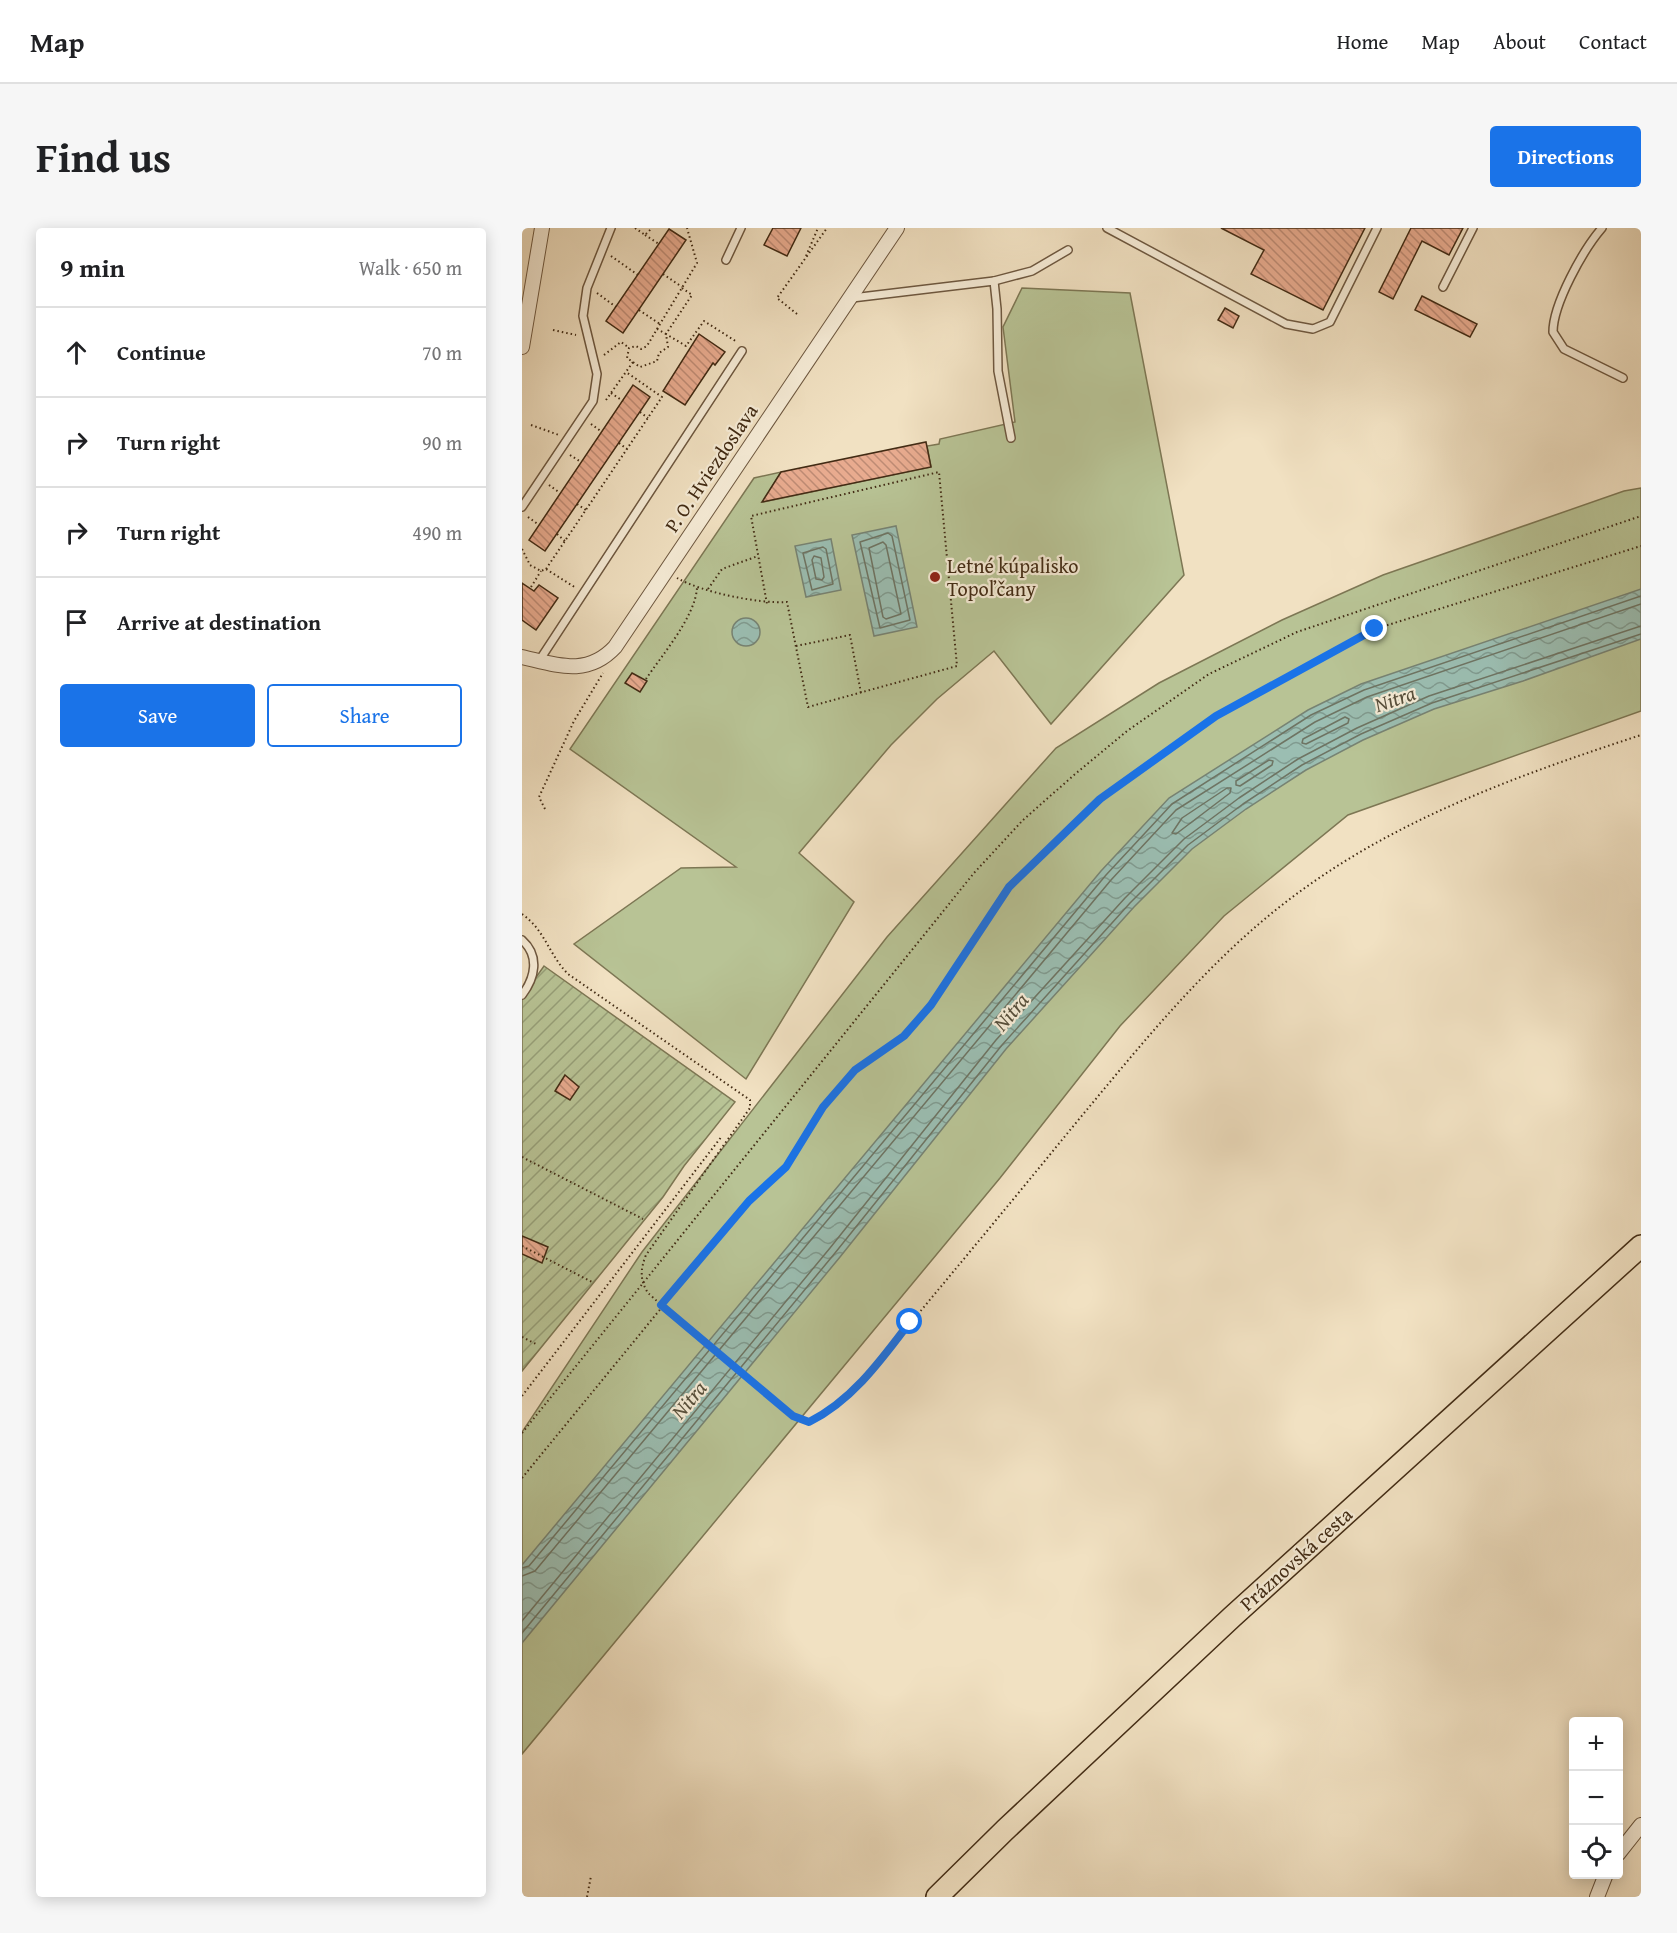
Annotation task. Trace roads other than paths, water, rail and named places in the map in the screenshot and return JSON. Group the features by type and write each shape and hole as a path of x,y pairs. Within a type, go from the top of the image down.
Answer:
{"main road":[{"name":"Práznovská cesta","path":"957,1879 1005,1830 1232,1617 1641,1246"},
{"path":"937,1897 957,1879"},
{"path":"944,1897 957,1879"}],"street":[{"path":"522,347 542,228"},
{"name":"P. O. Hviezdoslava","path":"522,657 571,667 586,666 603,659 615,647 897,228"},
{"path":"1623,1848 1641,1825"},
{"path":"1597,1897 1604,1879"}],"lane":[{"path":"522,507 593,401 597,374 583,316 587,288 611,228"},
{"path":"726,260 741,228"},
{"path":"1107,228 1286,324 1313,329 1330,322 1377,228"},
{"path":"1443,287 1473,228"},
{"path":"1602,228 1592,240 1570,282 1553,322 1553,332 1564,349 1623,378"},
{"path":"849,298 994,281 1032,271 1068,250"},
{"path":"994,281 998,371 1011,438"},
{"path":"538,661 742,351"},
{"path":"522,940 530,950 534,971 531,982 522,995"}],"water":[{"path":"896,526 917,627 874,636 852,535"},
{"path":"831,539 841,590 806,597 795,546"},
{"name":"Nitra","path":"1641,589 1641,639 1523,681 1434,709 1363,740 1306,770 1246,809 1192,849 1134,907 1006,1049 840,1257 522,1643 522,1565 1101,871 1169,798 1308,710 1361,684"},
{"path":"746,618 756,622 760,632 756,642 746,646 736,642 732,632 736,622"}],"place":[{"name":"Letné kúpalisko Topoľčany","path":"935,577"}]}
